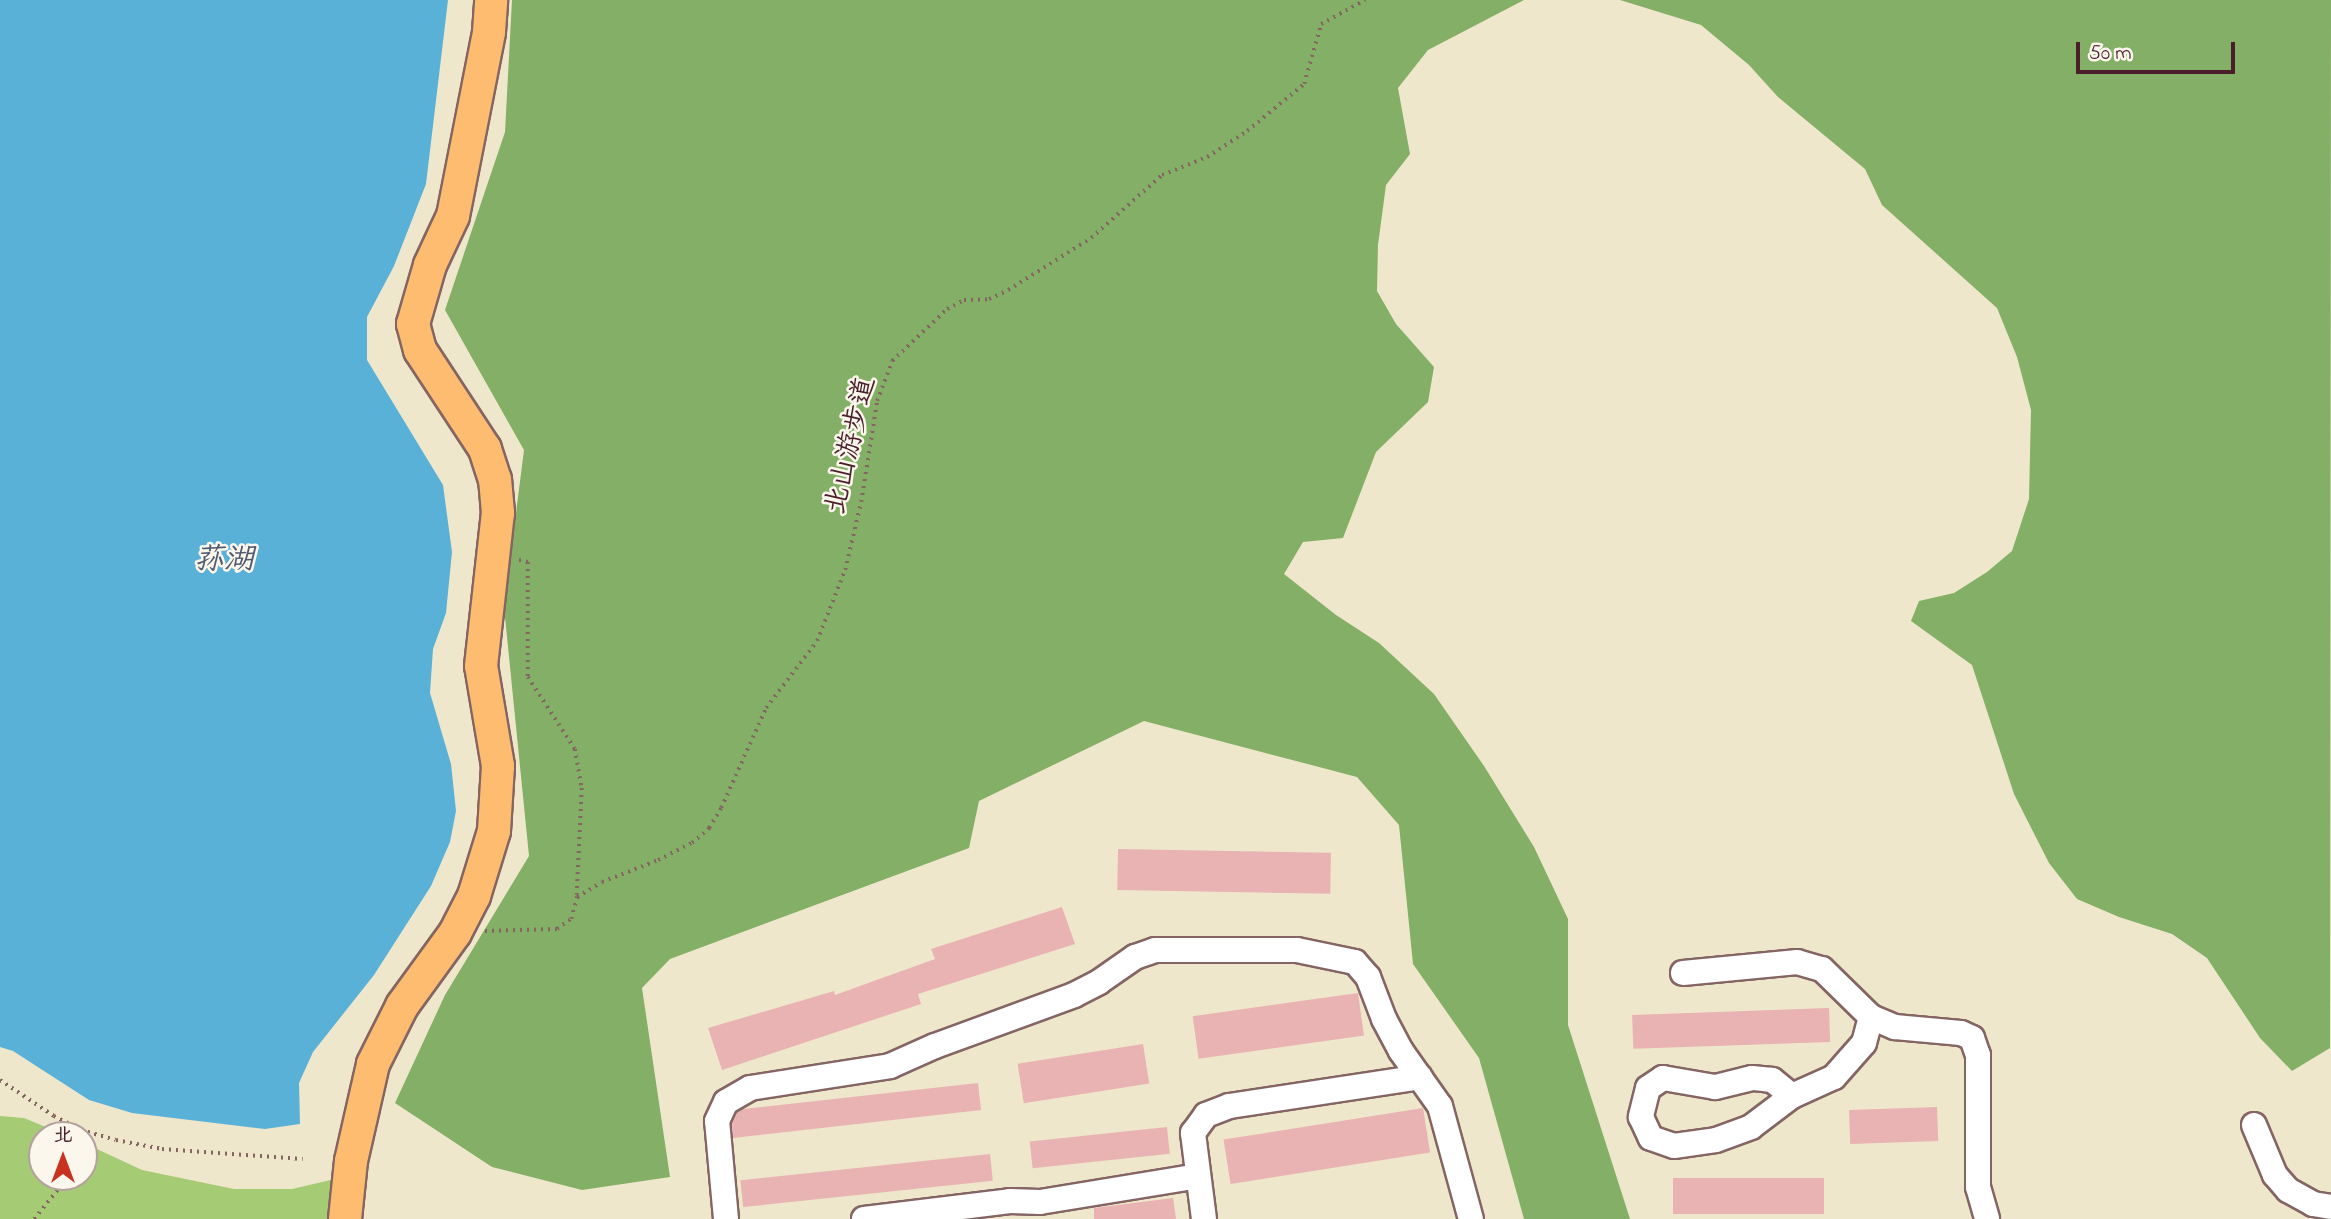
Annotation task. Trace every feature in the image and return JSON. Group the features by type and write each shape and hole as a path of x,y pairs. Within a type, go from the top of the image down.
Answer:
{"main road":[{"path":"345,1219 351,1161 373,1064 402,1006 455,933 474,895 494,831 498,766 481,666 498,513 495,480 488,459 420,350 413,324 430,265 453,216 489,32 491,0"}],"street":[{"path":"726,1219 718,1121 726,1102 750,1088 890,1066 935,1046 1074,995 1099,982 1135,957 1155,950 1297,950 1355,962 1368,977 1384,1019 1401,1051 1440,1106 1471,1219"},
{"path":"1683,972 1797,962 1822,969 1871,1017 1895,1027 1961,1033 1972,1038 1978,1055 1978,1187 1987,1219"},
{"path":"1792,1096 1772,1080 1752,1078 1715,1087 1663,1078 1647,1087 1641,1117 1651,1138 1674,1146 1716,1140 1751,1127 1792,1096 1834,1077 1864,1043 1871,1017"},
{"path":"1204,1219 1193,1133 1206,1115 1229,1106 1420,1077"},
{"path":"2254,1125 2275,1175 2288,1190 2313,1204 2331,1207"},
{"path":"864,1219 1010,1201 1040,1202 1198,1176"}],"path":[{"name":"北山游步道","path":"577,897 602,882 659,860 692,843 709,828 722,808 766,708 817,641 845,570 861,502 877,401 892,361 947,309 964,300 989,299 1008,290 1091,239 1162,175 1207,157 1247,131 1281,100 1304,85 1321,24 1365,0"},
{"path":"455,933 558,929 571,919 577,897 582,788 575,749 528,677 528,562 494,553"},
{"path":"0,1080 64,1121"},
{"path":"98,1134 162,1149 303,1159"},
{"path":"34,1219 57,1191"}],"green space":[{"path":"512,0 1524,0 1428,50 1398,88 1410,154 1386,185 1378,245 1377,291 1396,324 1434,367 1428,402 1376,452 1343,538 1303,542 1284,574 1336,615 1379,643 1434,694 1484,766 1534,847 1568,919 1568,1025 1630,1219 1524,1219 1479,1058 1413,964 1399,825 1357,777 1144,721 979,801 969,848 670,959 642,988 670,1177 582,1190 492,1167 395,1103 445,995 529,856 504,607 524,450 445,310 505,132"},
{"path":"1620,0 2331,0 2330,1048 2292,1071 2260,1038 2207,958 2172,934 2119,917 2077,899 2049,863 2014,794 1972,665 1911,621 1919,601 1954,593 1987,572 2012,551 2029,499 2031,410 2017,357 1997,308 1882,205 1865,169 1778,97 1749,65 1701,25"},
{"path":"0,1116 31,1121 28,1121 28,1191 98,1191 98,1150 142,1170 234,1189 292,1189 335,1179 331,1219 0,1219"}],"water":[{"name":"荪湖","path":"0,0 448,0 426,184 394,266 367,317 367,360 443,485 452,552 446,613 433,649 430,693 451,764 456,811 450,842 431,886 374,975 313,1052 299,1083 300,1124 265,1129 132,1113 89,1100 13,1051 0,1047"}],"building":[{"path":"1118,849 1331,853 1330,894 1117,890"},
{"path":"1062,907 1075,944 918,994 921,1004 722,1070 708,1028 834,991 835,995 935,959 931,949"},
{"path":"1358,993 1364,1036 1199,1059 1193,1016"},
{"path":"1829,1008 1830,1042 1633,1049 1632,1015"},
{"path":"1143,1044 1149,1084 1024,1103 1018,1064"},
{"path":"978,1083 981,1110 733,1138 732,1124 737,1113 743,1109"},
{"path":"1937,1107 1938,1141 1850,1144 1849,1110"},
{"path":"1423,1108 1430,1152 1231,1184 1223,1140"},
{"path":"1167,1127 1170,1154 1033,1168 1030,1141"},
{"path":"990,1154 993,1181 743,1207 740,1180"},
{"path":"1673,1178 1824,1178 1824,1214 1673,1214"},
{"path":"1173,1198 1176,1219 1094,1219 1094,1208"}]}
